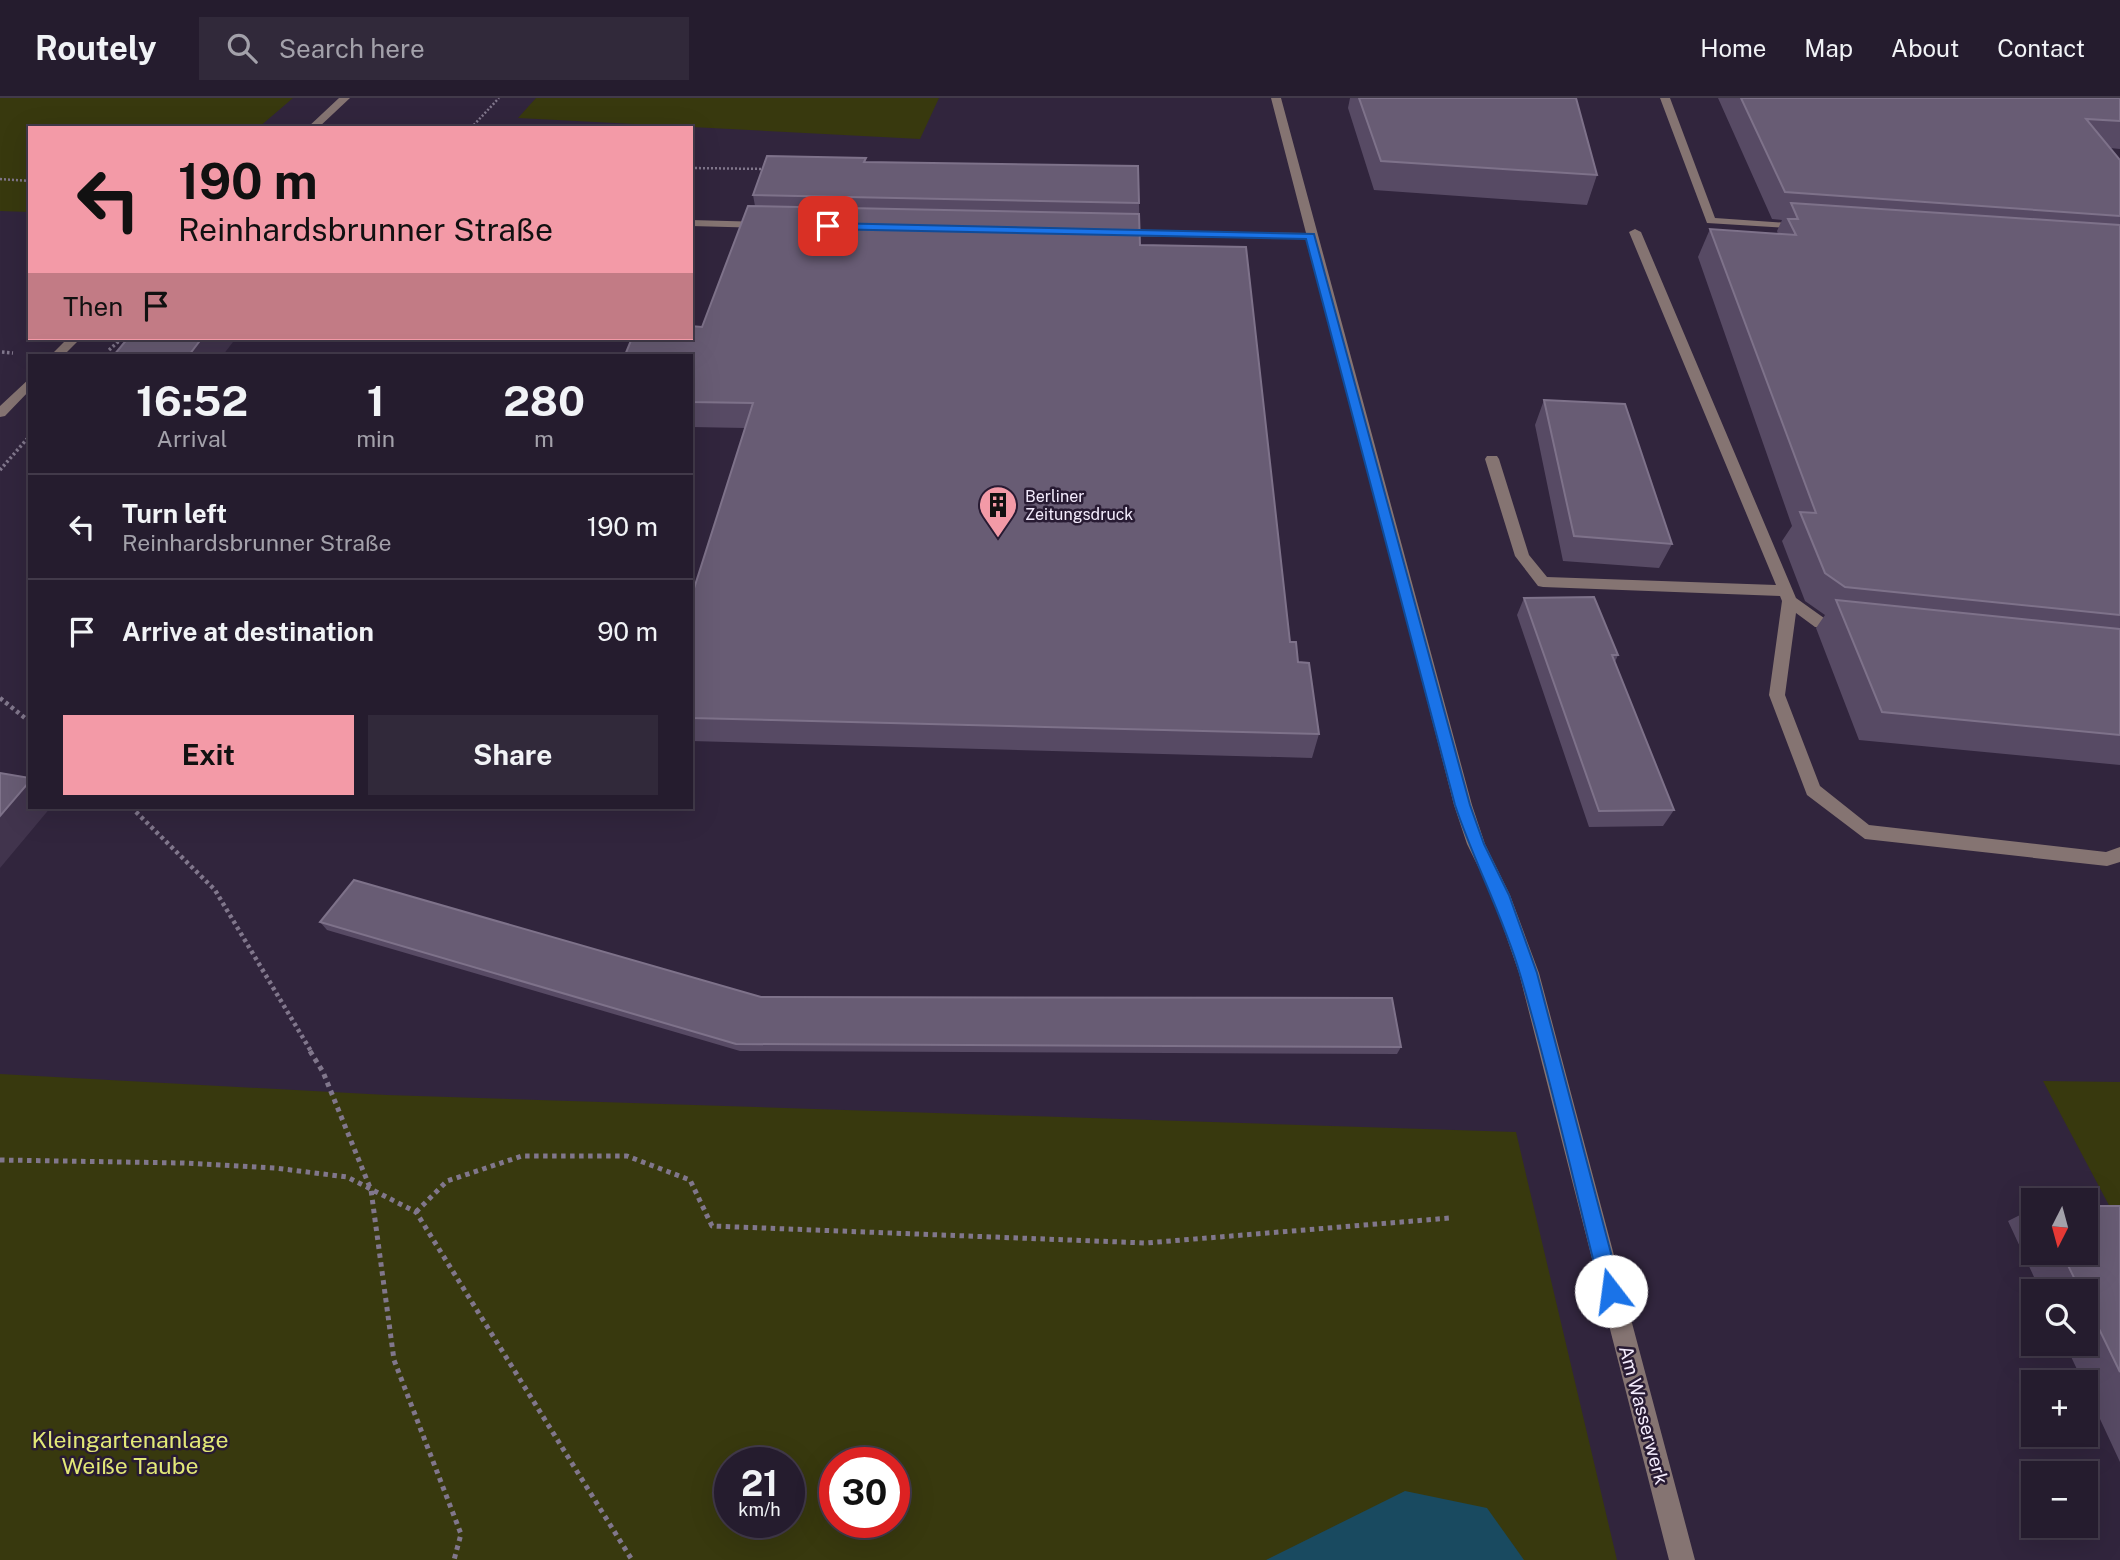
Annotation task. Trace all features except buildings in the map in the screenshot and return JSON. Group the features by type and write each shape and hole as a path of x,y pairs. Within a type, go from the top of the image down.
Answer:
{"street":[{"path":"314,126 345,98"},
{"name":"Am Wasserwerk","path":"1276,98 1463,805 1476,844 1501,895 1529,973 1682,1560"},
{"path":"1665,98 1711,221 1820,228"},
{"path":"693,223 774,225"},
{"path":"1103,232 1311,236"},
{"path":"1635,232 1788,596 1820,623 1860,627"},
{"path":"58,354 73,340"},
{"path":"0,413 28,384"},
{"path":"1492,459 1522,556 1543,582 1788,596"},
{"path":"1788,596 1777,695 1813,790 1865,832 2107,859 2120,854"}],"path":[{"path":"473,126 499,98"},
{"path":"693,168 775,169"},
{"path":"0,179 28,181"},
{"path":"104,354 120,340"},
{"path":"0,470 28,438"},
{"path":"0,698 28,720"},
{"path":"133,809 215,890 323,1072 371,1191 394,1360 461,1534 454,1560"},
{"path":"416,1213 447,1181 522,1156 627,1156 690,1180 712,1226 1146,1243 1450,1219"},
{"path":"0,1160 275,1168 347,1177 416,1213 632,1560"}],"green space":[{"path":"0,98 293,98 260,126 28,126 28,212 0,211"},
{"path":"536,98 939,98 920,139 518,118"},
{"name":"Kleingartenanlage Weiße Taube","path":"0,1074 387,1095 1516,1132 1617,1560 0,1560"},
{"path":"2043,1081 2120,1082 2120,1226"}],"water":[{"path":"1405,1491 1487,1508 1524,1560 1266,1560"}],"place":[{"name":"Berliner Zeitungsdruck","path":"998,539"}],"route":[{"path":"828,226 1311,236 1463,805 1476,844 1501,895 1529,973 1611,1291"}]}
